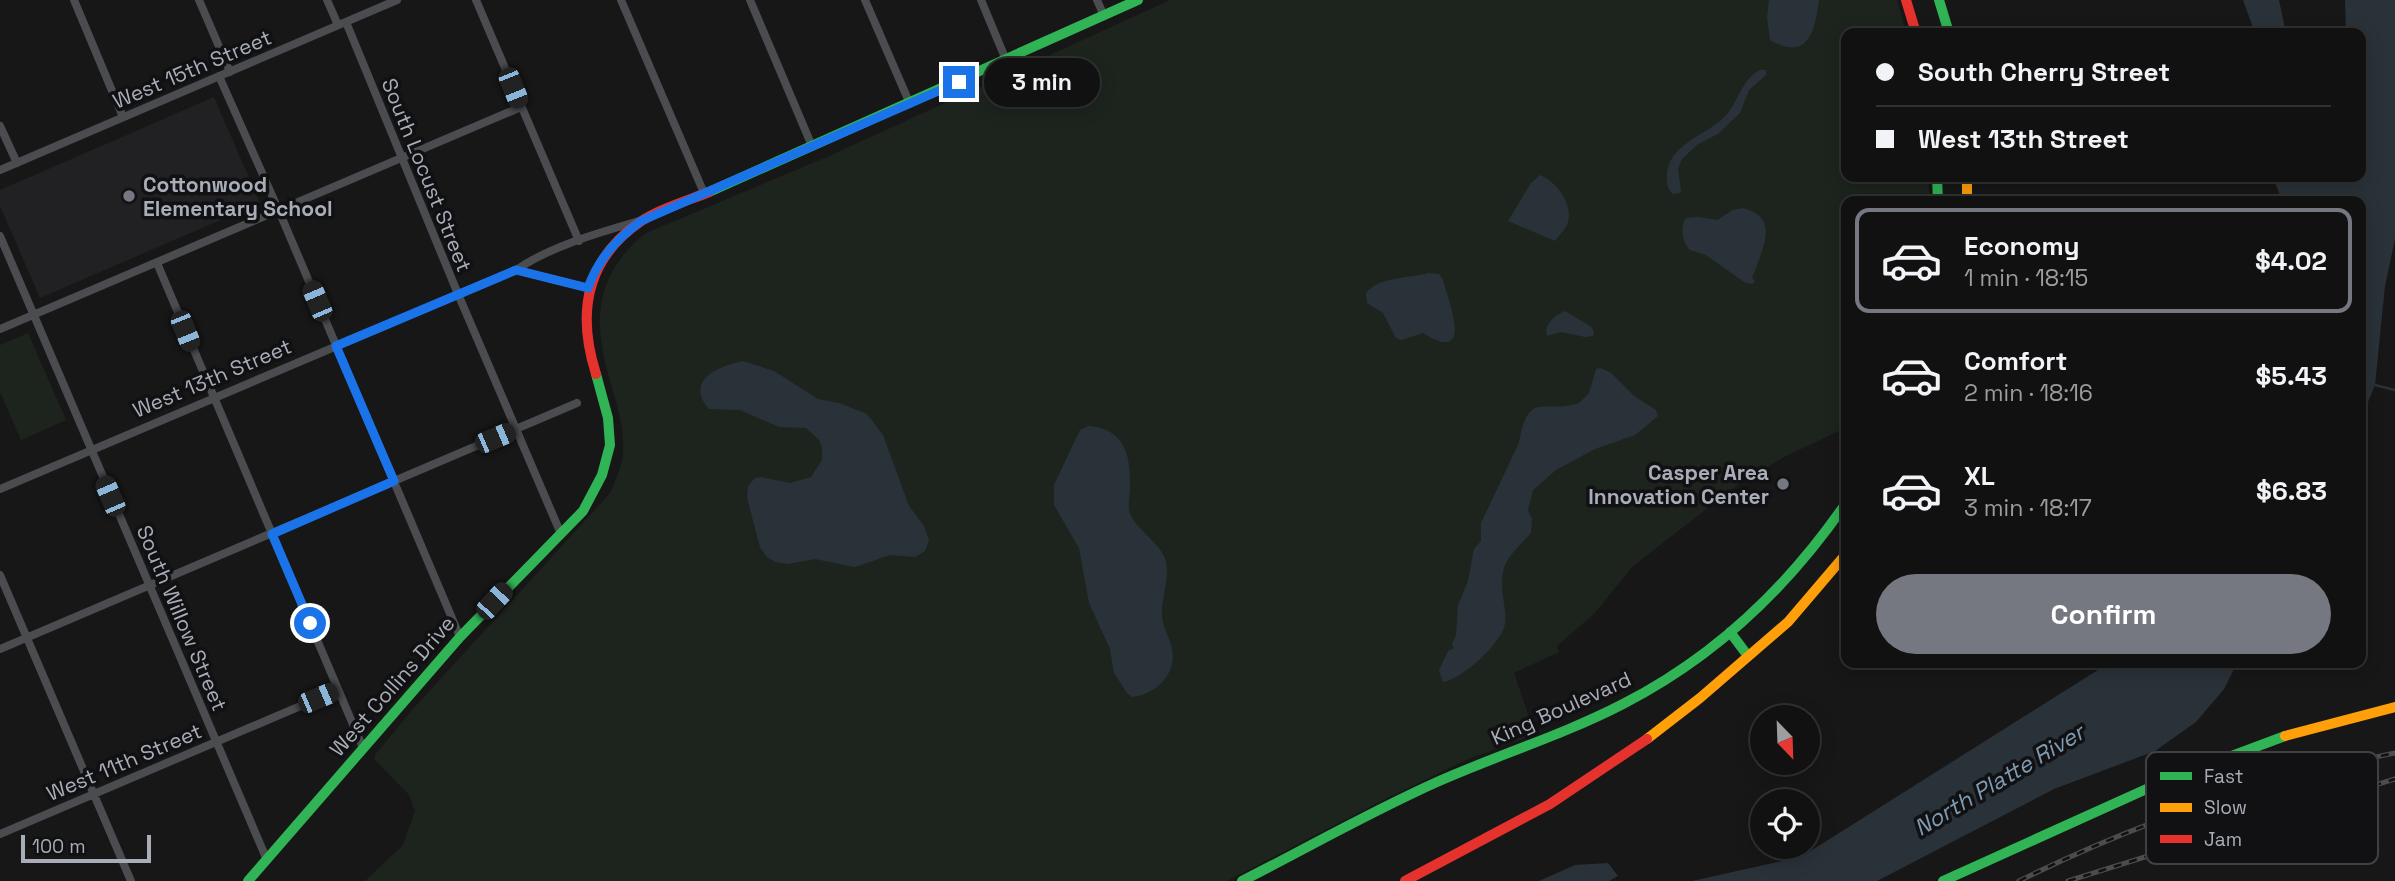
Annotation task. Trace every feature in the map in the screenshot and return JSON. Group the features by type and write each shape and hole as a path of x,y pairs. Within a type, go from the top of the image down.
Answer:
{"main road":[{"name":"West 13th Street","path":"641,221 910,104 1138,0"},
{"path":"1906,0 1914,28"},
{"path":"1939,0 1947,28"},
{"name":"West Collins Drive","path":"248,881 460,637 561,534 597,490 606,464 610,438 608,413 587,339 585,313 588,288 606,253 641,221"},
{"name":"King Boulevard","path":"1242,881 1436,783 1586,722 1634,698 1702,656 1755,612 1788,578 1815,547 1841,510"},
{"path":"1405,881 1550,804 1618,760 1700,698 1788,622 1841,560"},
{"path":"1730,632 1748,656"},
{"path":"2242,752 2297,732 2395,706"},
{"path":"1943,881 2088,813 2146,789"}],"street":[{"path":"74,0 123,117"},
{"path":"200,0 230,72"},
{"name":"South Locust Street","path":"327,0 342,24 561,534"},
{"name":"West 15th Street","path":"0,170 397,0"},
{"path":"476,0 579,241"},
{"path":"621,0 704,193"},
{"path":"750,0 812,146"},
{"path":"865,0 910,104"},
{"path":"981,0 1006,60"},
{"path":"1097,0 1104,16"},
{"path":"219,76 460,637"},
{"path":"0,330 521,107"},
{"path":"0,126 17,163"},
{"name":"West 13th Street","path":"0,489 516,270 529,261 641,221"},
{"name":"South Willow Street","path":"0,236 267,860"},
{"path":"157,263 363,748"},
{"path":"516,270 588,288"},
{"path":"0,649 577,403"},
{"path":"0,575 131,881"},
{"name":"West 11th Street","path":"0,834 338,690"}],"shaded area":[{"path":"1170,0 1897,0 1905,28 1841,28 1841,182 1928,182 1930,196 1841,196 1841,431 1786,456 1736,486 1632,567 1595,613 1557,646 1559,652 1514,673 1535,734 1466,760 1227,881 365,881 403,845 415,811 409,795 375,760 375,755 413,709 611,492 622,462 623,437 619,411 604,359 600,313 602,298 613,270 646,233 827,157"},
{"name":"Cottonwood Elementary School","path":"214,97 260,203 40,298 0,206 0,190"},
{"path":"28,333 66,420 21,440 0,392 0,345"}],"water":[{"path":"1769,0 1819,0 1808,40 1794,47 1783,46 1770,40 1767,18"},
{"path":"2243,0 2279,0 2285,28 2253,28"},
{"path":"2345,0 2395,0 2395,239 2385,286 2375,385 2366,407 2366,196 2280,196 2275,182 2366,182 2366,28 2346,28"},
{"path":"1760,70 1766,70 1766,75 1749,90 1740,113 1718,134 1698,144 1682,159 1678,169 1681,191 1673,194 1667,179 1668,167 1673,157 1680,148 1728,113 1745,83"},
{"path":"1540,175 1553,183 1564,196 1569,212 1566,227 1555,241 1508,221 1531,183"},
{"path":"1743,208 1759,216 1766,233 1752,277 1755,282 1752,284 1744,282 1706,255 1690,250 1683,234 1686,218 1717,220 1733,210"},
{"path":"1428,273 1439,274 1443,280 1453,315 1454,336 1449,342 1439,341 1423,333 1401,340 1396,338 1383,313 1367,303 1366,293 1386,281"},
{"path":"1565,311 1590,326 1594,331 1593,336 1561,332 1547,336 1551,321"},
{"path":"743,361 774,371 818,399 839,403 867,414 883,435 909,506 924,526 929,541 925,551 915,557 890,555 855,567 815,559 788,564 775,562 766,556 760,547 747,498 748,486 755,478 761,477 790,483 811,477 822,460 822,447 819,440 806,428 779,427 740,410 709,409 702,399 702,382 715,371"},
{"path":"1596,369 1610,372 1634,396 1656,410 1658,416 1635,435 1595,449 1556,470 1533,490 1528,510 1532,519 1531,533 1511,556 1503,572 1505,624 1502,632 1489,650 1470,668 1443,682 1439,670 1448,651 1454,648 1452,644 1456,635 1458,605 1468,581 1474,549 1481,541 1481,523 1519,443 1527,415 1540,407 1579,403 1589,393"},
{"path":"1089,426 1111,432 1123,446 1129,465 1130,514 1161,550 1166,563 1162,614 1173,655 1172,664 1169,673 1158,686 1132,697 1114,673 1110,649 1089,603 1079,548 1054,505 1054,485 1080,430"},
{"name":"North Platte River","path":"2101,668 2234,668 2224,689 2196,722 2155,751 2146,752 2146,754 2054,789 1877,881 1692,881 1792,859 1820,859 1820,845"},
{"path":"1608,863 1618,876 1609,881 1539,881 1575,865"}],"waterway":[{"path":"2375,385 2395,390"}],"railway":[{"path":"2378,757 2395,753"},
{"path":"2378,784 2395,779"},
{"path":"2019,881 2146,825"},
{"path":"2068,881 2146,857"}],"traffic: fast":[{"path":"709,192 1138,0"},
{"path":"1939,0 1947,28"},
{"path":"1937,182 1938,196"},
{"path":"248,881 460,637 583,511 602,475 610,445 608,418 596,374"},
{"path":"1242,881 1412,794 1577,725 1657,685 1719,642 1747,617 1800,563 1841,510"},
{"path":"1730,632 1748,656"},
{"path":"2242,752 2285,736"},
{"path":"1943,881 2146,789"}],"traffic: slow":[{"path":"1967,182 1967,196"},
{"path":"1647,739 1700,698 1788,622 1841,560"},
{"path":"2285,736 2395,707"}],"traffic: jam":[{"path":"1906,0 1914,28"},
{"path":"596,374 590,352 587,310 590,290 607,253 622,237 648,217 709,192"},
{"path":"1405,881 1550,804 1647,739"}],"place":[{"name":"Cottonwood Elementary School","path":"129,196"},
{"name":"Casper Area Innovation Center","path":"1783,484"}],"route":[{"path":"310,623 272,534 394,481 336,346 516,270 588,288 606,253 641,221 959,82"}]}
